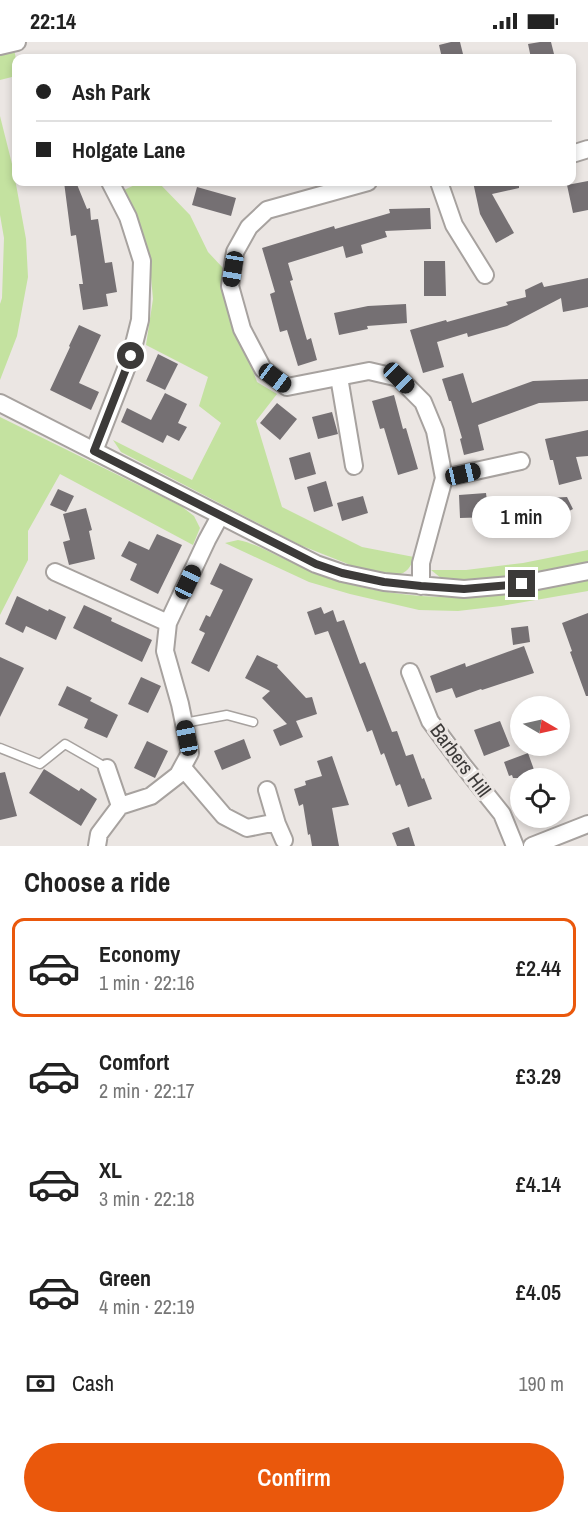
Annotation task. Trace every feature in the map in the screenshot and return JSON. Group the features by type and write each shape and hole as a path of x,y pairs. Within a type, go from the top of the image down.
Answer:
{"street":[{"path":"0,46 17,42"},
{"path":"94,451 131,356 140,320 142,261 128,217 112,186"},
{"path":"335,186 311,189 267,210 249,227 235,252 230,286 242,329 263,369 288,387 369,371 399,378 423,402 435,431 444,478 421,563 421,586"},
{"path":"440,186 454,225 485,275"},
{"path":"339,377 354,466"},
{"path":"0,403 316,564 342,573 384,582 464,589 522,584 588,571"},
{"path":"444,478 521,461"},
{"path":"97,846 99,834 120,806 151,796 178,776 190,753 180,704 165,651 168,623 220,516"},
{"path":"55,572 168,623"},
{"name":"Barbers Hill","path":"410,672 430,721 502,814 515,846"},
{"path":"107,768 120,806"},
{"path":"183,768 224,816 247,828 277,824"},
{"path":"267,790 285,843"},
{"path":"532,846 588,824"}],"lane":[{"path":"184,723 227,715 253,722"},
{"path":"0,748 40,764 65,744 107,768"}],"green space":[{"path":"14,49 15,54 12,54 12,77 0,80 0,53"},
{"path":"0,116 12,164 12,186 16,186 26,239 28,277 17,336 0,380 0,304 4,238 0,215"},
{"path":"133,186 162,186 190,215 208,252 223,268 223,287 257,382 277,394 256,421 282,507 362,547 414,557 406,571 397,575 353,566 300,545 121,452 113,440 192,480 221,423 199,406 208,377 146,345 153,299 149,255 122,191"},
{"path":"0,417 181,506 194,516 200,528 193,545 60,474 28,531 28,560 0,615"},
{"path":"238,540 332,579 384,592 431,597 478,597 524,592 587,580 588,591 458,611 419,610 309,582 225,543"},
{"path":"588,550 588,562 505,577 457,581 441,578 431,570 466,570 523,563"}],"building":[{"path":"460,42 463,54 441,54 439,45"},
{"path":"551,42 554,54 530,54 528,44"},
{"path":"588,181 588,210 573,213 567,186 576,186 576,183"},
{"path":"65,186 78,186 87,209 90,208 91,220 98,219 105,263 112,262 117,292 106,294 108,306 83,310 79,284 83,284 76,235 71,236"},
{"path":"474,186 519,186 519,188 492,194 514,233 496,243 480,214"},
{"path":"197,187 236,198 231,216 192,205"},
{"path":"430,208 431,229 385,231 387,237 361,245 363,253 346,258 343,246 288,263 293,280 290,281 307,340 311,338 317,360 298,366 287,330 280,332 270,294 275,292 262,248 334,226 335,229 390,213 389,209"},
{"path":"424,261 445,261 446,296 424,296"},
{"path":"588,278 588,307 563,312 561,298 507,326 468,337 467,333 437,342 444,367 423,373 410,330 508,305 506,302 526,297 525,290 542,282 544,287"},
{"path":"406,304 407,323 367,326 368,329 339,335 334,313 368,306"},
{"path":"79,325 101,335 79,383 99,392 91,410 50,390"},
{"path":"158,354 178,364 165,390 146,381"},
{"path":"463,373 472,403 533,381 588,379 588,401 539,403 478,425 484,450 464,455 460,439 462,438 442,379"},
{"path":"165,393 187,404 178,423 187,427 179,441 167,435 163,443 121,422 127,408 151,420"},
{"path":"394,395 403,429 406,428 418,469 398,475 384,428 380,429 372,401"},
{"path":"277,403 297,419 280,440 260,423"},
{"path":"332,412 338,434 318,439 312,417"},
{"path":"588,430 588,456 576,457 582,479 559,485 545,439"},
{"path":"310,452 316,474 295,480 289,458"},
{"path":"326,481 333,506 314,512 307,487"},
{"path":"58,489 74,496 66,512 50,505"},
{"path":"486,493 487,501 567,497 573,509 550,521 493,524 493,517 460,518 459,495"},
{"path":"363,496 368,513 342,521 337,503"},
{"path":"86,508 92,530 89,531 95,559 69,565 63,542 70,540 63,514"},
{"path":"157,534 182,545 158,594 130,580 137,564 121,556 129,541 149,550"},
{"path":"220,563 253,579 209,672 191,663 205,633 199,630 206,615 210,617 223,590 210,584"},
{"path":"17,596 66,617 56,640 26,626 23,633 5,624"},
{"path":"84,605 112,618 111,621 152,640 142,662 73,628"},
{"path":"321,607 324,614 333,610 337,622 344,620 360,664 365,662 392,732 397,731 406,756 413,754 432,799 408,807 400,784 396,786 384,753 381,755 372,730 367,732 328,631 315,635 307,612"},
{"path":"588,613 588,696 586,696 562,623"},
{"path":"528,626 530,642 513,645 511,628"},
{"path":"524,646 534,673 456,698 452,688 436,693 430,676 465,663 466,667"},
{"path":"257,655 278,665 277,667 306,698 312,697 317,714 296,721 303,737 280,746 273,730 287,724 262,698 270,691 245,678"},
{"path":"0,657 24,668 0,717"},
{"path":"141,677 161,686 148,713 128,704"},
{"path":"67,686 92,698 90,701 118,715 107,738 84,728 88,719 58,705"},
{"path":"500,721 510,746 484,756 474,730"},
{"path":"244,739 251,758 222,770 214,751"},
{"path":"147,741 168,751 155,778 134,768"},
{"path":"332,756 349,805 332,808 339,846 312,846 303,804 299,806 294,789 306,785 305,781 322,776 317,761"},
{"path":"520,756 529,756 533,768 510,768 509,776 504,762"},
{"path":"44,769 79,791 81,788 97,799 81,826 29,793"},
{"path":"5,772 17,816 0,820 0,773"},
{"path":"409,827 415,846 397,846 392,833"}],"route":[{"path":"131,356 94,451 316,564 342,573 384,582 464,589 522,584"}]}
